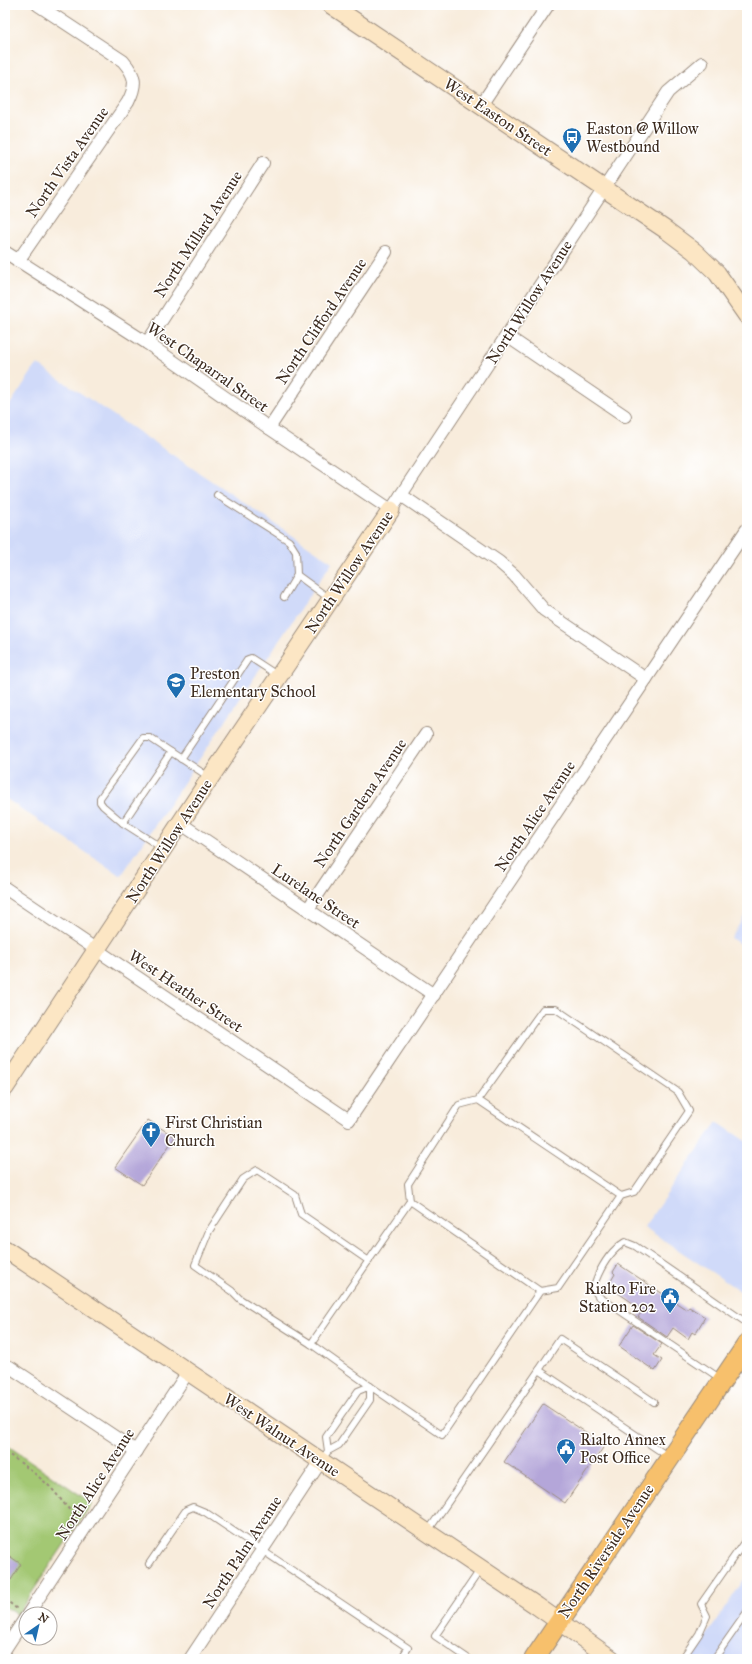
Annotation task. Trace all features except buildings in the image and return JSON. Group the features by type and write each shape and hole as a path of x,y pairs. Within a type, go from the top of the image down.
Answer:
{"main road":[{"name":"North Riverside Avenue","path":"534,1659 747,1345"}],"street":[{"name":"North Vista Avenue","path":"18,261 128,102 133,91 134,79 130,69 123,61 38,5"},
{"name":"West Easton Street","path":"331,5 666,230 700,256 717,273 747,316"},
{"path":"481,105 548,5"},
{"name":"North Willow Avenue","path":"5,1088 210,778 402,495 603,188 668,92 702,63"},
{"name":"North Millard Avenue","path":"147,343 263,162"},
{"name":"West Chaparral Street","path":"5,252 147,343 269,428 391,510"},
{"name":"North Clifford Avenue","path":"269,428 386,252"},
{"path":"507,336 625,416"},
{"path":"402,495 499,562 514,575 544,610 646,679"},
{"name":"North Alice Avenue","path":"349,1120 747,529"},
{"name":"North Gardena Avenue","path":"308,910 426,734"},
{"name":"Lurelane Street","path":"180,823 434,994"},
{"name":"West Heather Street","path":"5,888 349,1120"},
{"name":"West Walnut Avenue","path":"5,1249 188,1372 325,1456 427,1532 537,1606 612,1659"},
{"path":"5,1366 10,1367 136,1451"},
{"name":"North Alice Avenue","path":"31,1606 88,1524 188,1372"},
{"name":"North Palm Avenue","path":"190,1659 325,1456"},
{"name":"North Alice Avenue","path":"5,1649 18,1626"}],"lane":[{"path":"217,495 289,541 296,552 297,575 284,597"},
{"path":"297,575 330,599"},
{"path":"181,759 246,661 251,658 279,676"},
{"path":"163,849 123,823 103,806 100,802 100,798 142,738 150,738 210,778"},
{"path":"123,823 171,752"},
{"path":"311,1344 410,1201 408,1184 459,1105 478,1100 543,1009 556,1009 678,1092 689,1112 634,1192 621,1196 558,1288 540,1291 410,1201"},
{"path":"478,1100 621,1196"},
{"path":"369,1261 301,1214 295,1195 257,1170 243,1180 210,1230 195,1265 232,1291 240,1299 311,1344 442,1435 540,1291"},
{"path":"722,1380 598,1296 593,1288 597,1275 615,1248 625,1242 635,1246 747,1323"},
{"path":"427,1532 560,1339 654,1402"},
{"path":"539,1370 670,1458"},
{"path":"325,1456 339,1445 370,1400 370,1386"},
{"path":"325,1456 326,1437 358,1391 370,1386"},
{"path":"149,1564 186,1510 193,1507 205,1512 408,1648 401,1659"},
{"path":"682,1659 699,1634 707,1616 701,1604 747,1538"},
{"path":"469,1659 435,1636 481,1569"},
{"path":"714,1659 747,1612"}],"path":[{"path":"5,1452 48,1484 65,1502 70,1512 88,1524"},
{"path":"5,1600 18,1609"}],"shaded area":[{"path":"37,364 332,562 121,876 5,798 5,412"},
{"path":"747,912 747,949 731,938"},
{"path":"717,1122 747,1142 747,1287 743,1293 644,1227"},
{"path":"747,1575 747,1659 691,1659"}],"green space":[{"path":"5,1444 92,1503 23,1606 18,1606 17,1615 5,1607"}],"place":[{"name":"Easton @ Willow Westbound","path":"572,154"},
{"name":"Preston Elementary School","path":"176,699"},
{"name":"First Christian Church","path":"151,1148"},
{"name":"Rialto Fire Station 202","path":"670,1314"},
{"name":"Rialto Annex Post Office","path":"566,1465"}]}
